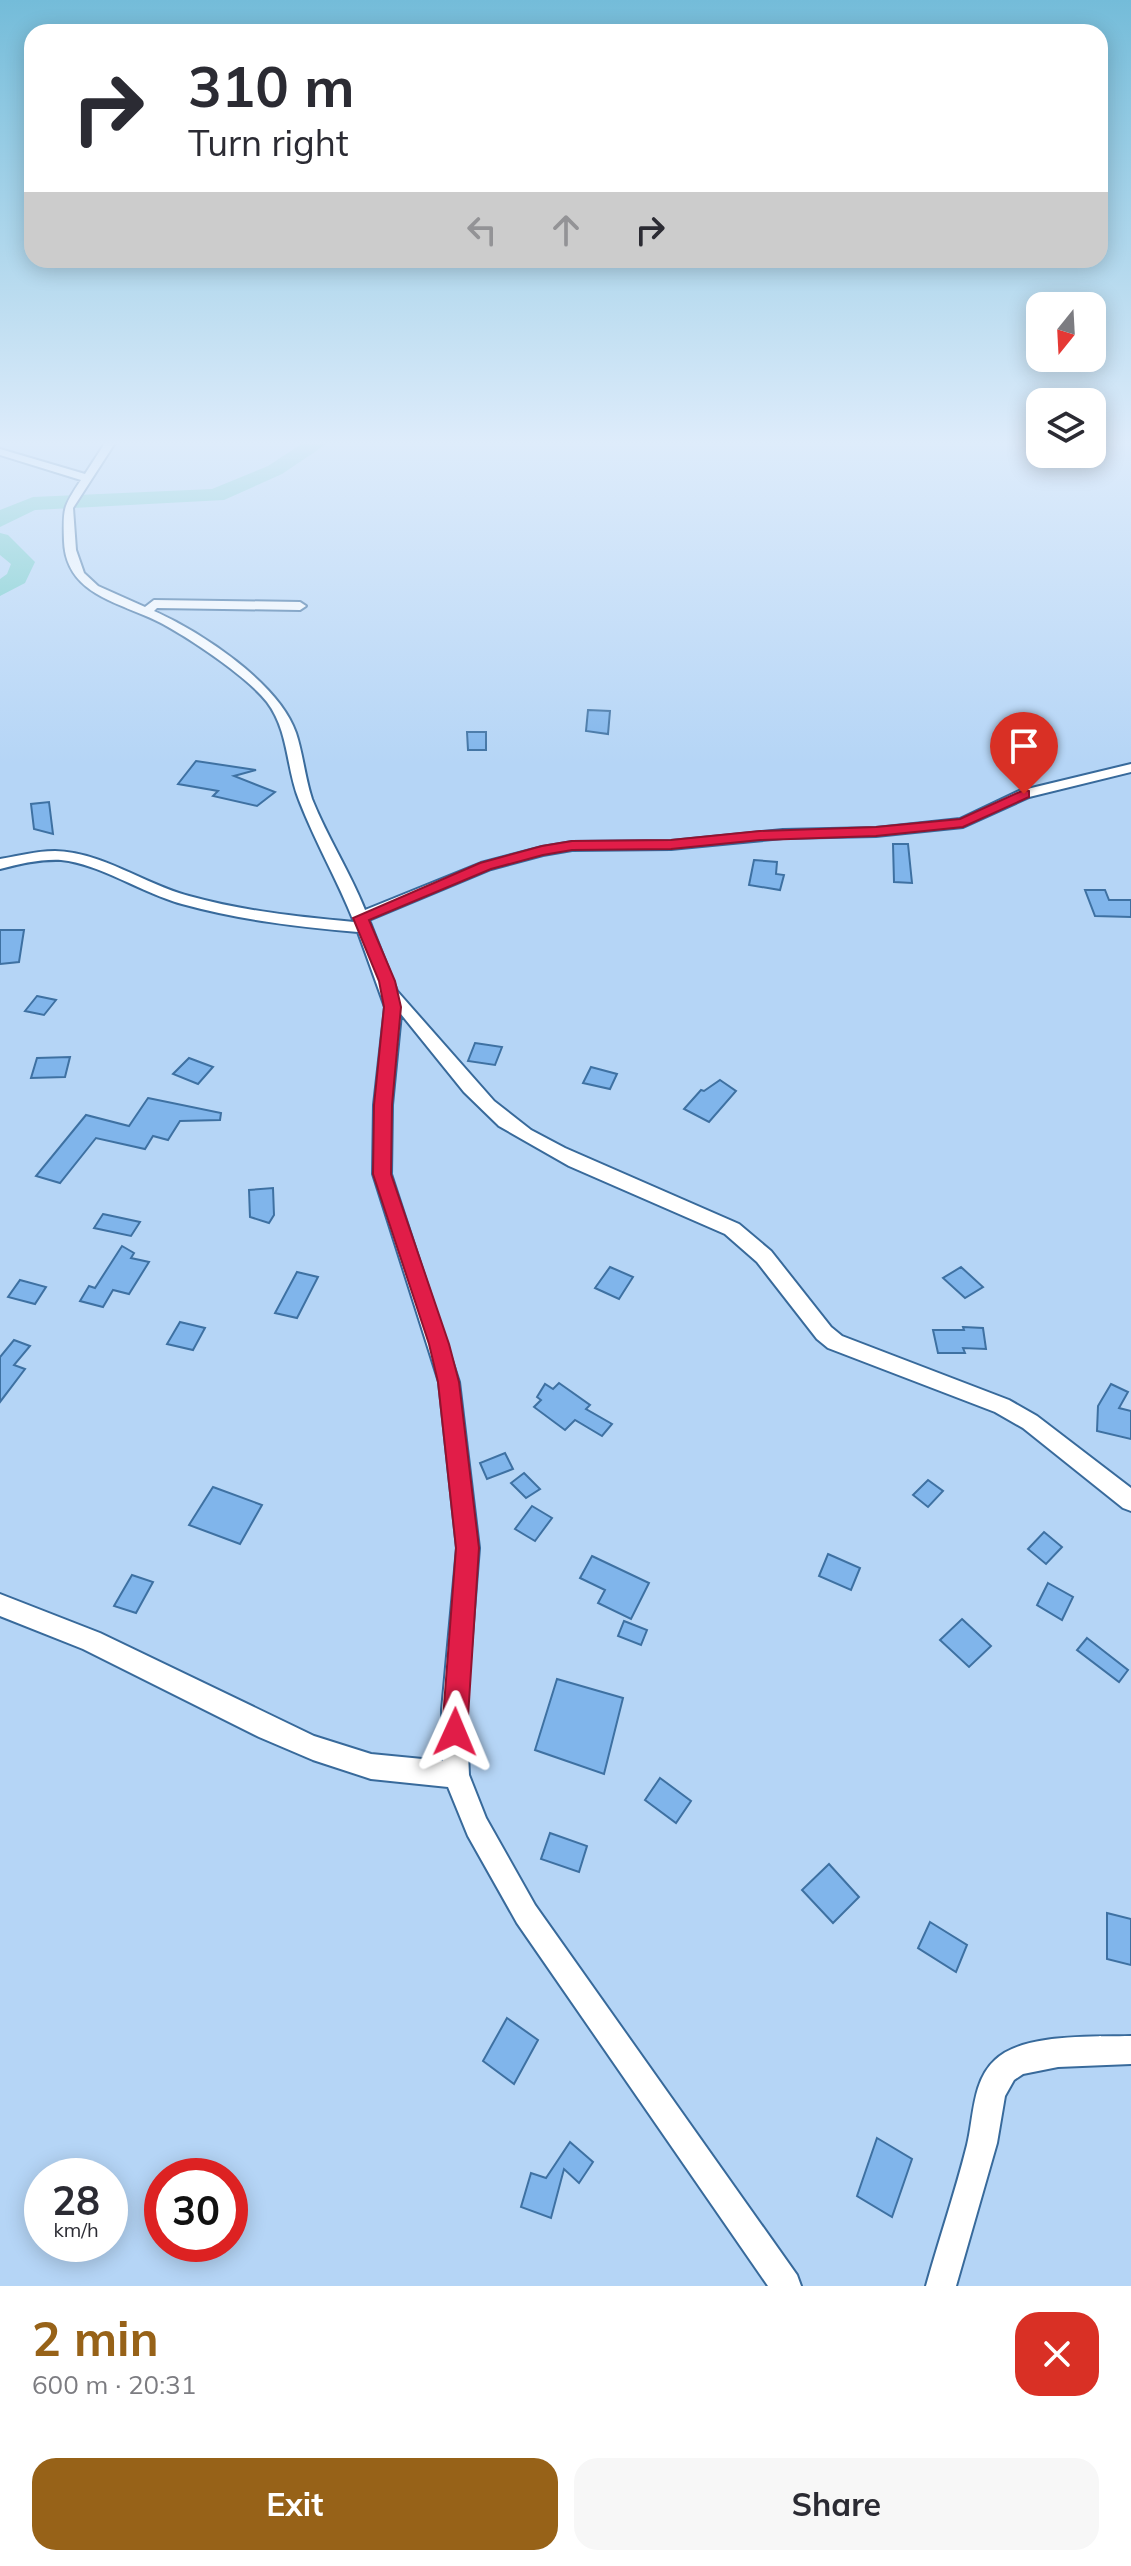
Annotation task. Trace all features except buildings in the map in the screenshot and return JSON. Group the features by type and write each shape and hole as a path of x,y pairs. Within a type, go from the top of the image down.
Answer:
{"street":[{"path":"70,550 79,574 94,589 173,624 260,686 275,704 289,731 305,798 362,923 393,1007 381,1135 382,1174 449,1382 468,1548 454,1710 456,1775 477,1827 526,1914 786,2286"},
{"path":"147,612 154,604 300,606"},
{"path":"0,864 43,856 71,857 162,894 223,909 295,922 362,923 486,866 542,851 572,846 671,845 728,838 876,832 963,823 1024,794 1131,768"},
{"path":"390,993 420,1023 492,1110 523,1134 632,1186 715,1219 741,1235 760,1253 824,1333 835,1342 1002,1406 1030,1422 1131,1501"},
{"path":"0,1605 68,1630 273,1729 361,1764 456,1775"},
{"path":"941,2286 982,2143 991,2091 1004,2070 1018,2061 1058,2053 1131,2050"}],"waterway":[{"path":"0,589 17,578 23,562 8,550"}],"route":[{"path":"455,1732 454,1710 468,1548 449,1382 382,1174 380,1150 393,1007 387,981 360,918 486,866 542,851 572,846 671,845 760,835 876,832 963,823 1024,794"}]}
